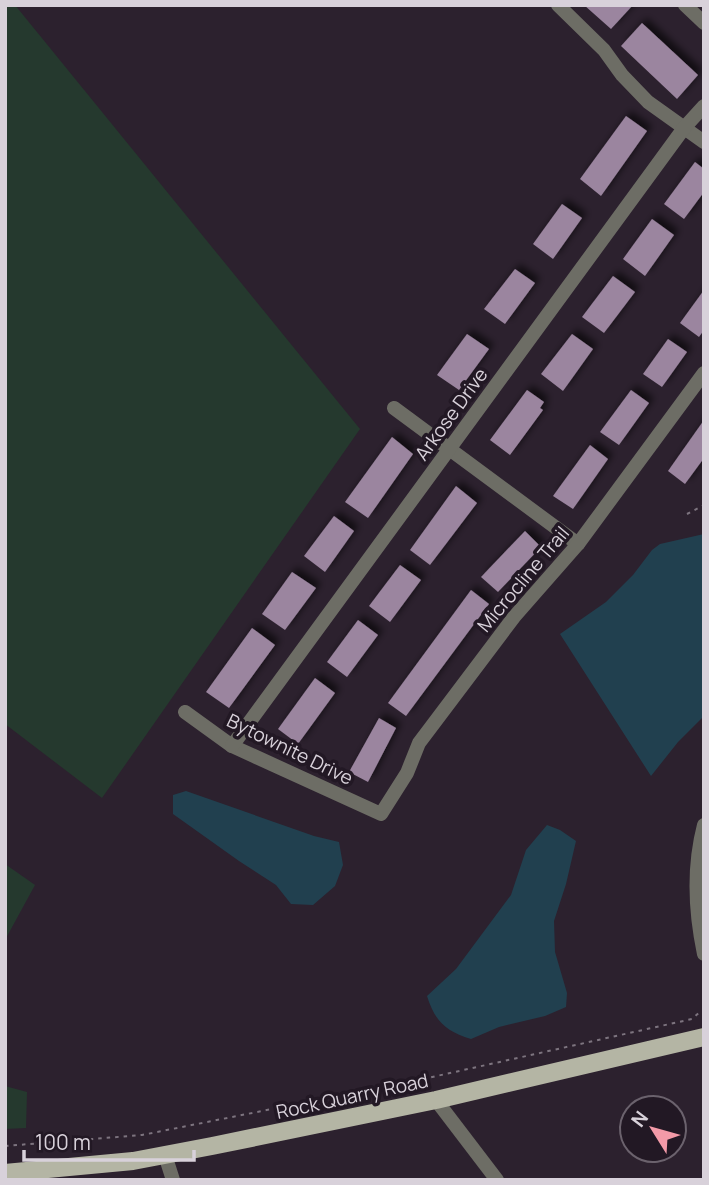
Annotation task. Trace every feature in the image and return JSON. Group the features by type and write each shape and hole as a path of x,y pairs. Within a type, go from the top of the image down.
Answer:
{"main road":[{"name":"Rock Quarry Road","path":"5,1173 133,1161 166,1155 436,1100 704,1037"}],"street":[{"path":"558,5 604,50 622,75 648,102 704,142"},
{"path":"685,5 704,23"},
{"name":"Arkose Drive","path":"232,746 684,128 704,106"},
{"name":"Microcline Trail","path":"381,814 407,773 419,743 514,617 578,544 704,373"},
{"path":"394,408 578,544"},
{"name":"Bytownite Drive","path":"185,712 232,746 381,814"},
{"path":"704,825 696,873 699,931 704,954"},
{"path":"436,1100 497,1180"},
{"path":"166,1155 173,1180"}],"path":[{"path":"687,514 704,505"},
{"path":"5,1146 142,1135 302,1103 313,1105 366,1096 374,1090 692,1019 704,1011"}],"green space":[{"path":"5,5 15,5 360,429 102,798 5,724"},
{"path":"5,864 35,885 5,940"},
{"path":"5,1086 27,1092 26,1128 5,1129"}],"water":[{"path":"704,534 704,716 678,742 651,776 560,634 606,602 660,544"},
{"path":"186,791 314,836 339,842 343,865 335,886 313,905 291,904 276,885 173,814 173,795"},
{"path":"547,825 576,841 554,921 555,952 567,993 566,1007 545,1016 499,1027 471,1039 462,1036 442,1024 427,996 456,969 511,895 526,850"}],"building":[{"path":"584,5 633,5 611,29"},
{"path":"642,23 698,75 677,99 621,46"},
{"path":"626,116 647,131 601,196 580,179"},
{"path":"695,162 704,169 704,192 684,219 664,204"},
{"path":"562,204 582,218 553,259 533,244"},
{"path":"652,219 674,235 645,276 623,259"},
{"path":"515,269 535,283 505,324 484,309"},
{"path":"613,276 635,292 604,333 582,317"},
{"path":"704,290 704,330 699,337 680,323"},
{"path":"467,334 489,349 459,390 437,375"},
{"path":"572,334 593,349 563,391 541,374"},
{"path":"668,339 687,352 662,387 643,374"},
{"path":"527,390 544,402 540,408 543,410 510,455 490,440"},
{"path":"631,390 649,403 619,445 600,432"},
{"path":"704,420 704,458 685,484 668,471"},
{"path":"392,437 413,454 368,518 345,502"},
{"path":"590,445 608,459 573,509 553,496"},
{"path":"456,486 477,503 430,565 410,550"},
{"path":"334,516 354,531 325,572 304,556"},
{"path":"525,531 541,547 498,592 481,577"},
{"path":"400,565 421,580 390,622 369,606"},
{"path":"292,572 316,588 285,630 262,614"},
{"path":"471,590 489,604 406,716 388,703"},
{"path":"358,620 378,635 347,677 327,662"},
{"path":"252,628 275,645 229,708 206,692"},
{"path":"315,678 335,693 298,744 278,729"},
{"path":"379,718 396,728 368,782 349,772"}]}
